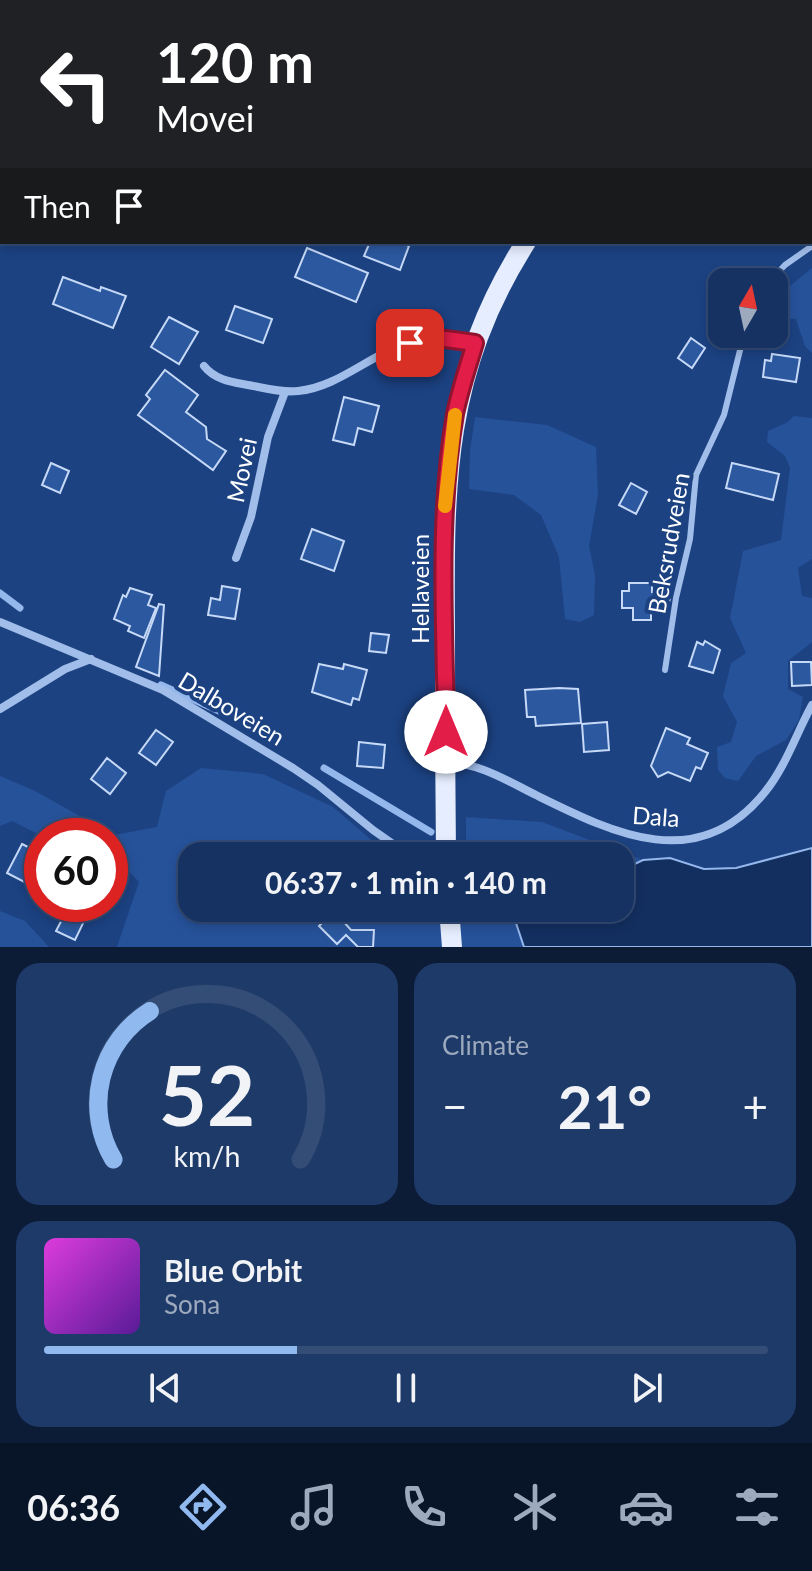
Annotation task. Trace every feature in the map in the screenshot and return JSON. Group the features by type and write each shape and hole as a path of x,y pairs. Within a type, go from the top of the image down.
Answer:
{"main road":[{"name":"Hellaveien","path":"446,842 447,478 456,411 475,343 499,290 525,244"},
{"path":"450,922 452,947"}],"street":[{"path":"204,366 217,378 285,392 301,391 334,380 410,343 438,338 475,343"},
{"name":"Movei","path":"236,558 251,517 268,437 285,392"},
{"name":"Dalboveien","path":"0,622 163,690 293,768 390,842"},
{"path":"0,709 65,669 91,659"},
{"name":"Dala","path":"446,763 461,762 490,772 581,818 623,834 676,841 717,831 757,801 788,756 812,705"}],"lane":[{"path":"782,268 812,246"},
{"name":"Beksrudveien","path":"665,670 676,598 690,539 696,475 724,415 741,348"}],"shaded area":[{"path":"812,268 812,353 805,346 796,319 788,318 788,288"},
{"path":"794,416 812,418 812,559 798,568 802,596 812,598 812,642 788,661 788,689 803,697 799,720 786,740 756,756 738,781 725,778 718,770 717,747 731,742 737,722 723,696 731,663 746,653 730,618 743,551 781,540 790,468 785,456 767,442 768,431"},
{"path":"475,417 547,425 596,447 598,495 589,546 595,575 594,615 580,622 565,619 559,557 541,515 514,495 469,489"},
{"path":"201,768 263,774 333,807 374,842 178,842 178,922 516,922 524,947 117,947 128,922 139,882 128,871 128,832 157,827 166,791"},
{"path":"0,776 83,818 24,818 24,827 12,821 0,826"},
{"path":"466,817 542,822 595,842 466,842"},
{"path":"812,848 812,947 524,947 516,922 634,922 634,864 643,860 670,858 704,869 736,868"},
{"path":"0,911 26,922 49,947 0,947"}],"building":[{"path":"369,244 409,246 400,270 364,256"},
{"path":"307,248 368,273 356,302 295,277"},
{"path":"63,277 100,291 101,287 126,296 113,328 53,304"},
{"path":"235,306 272,319 263,343 226,330"},
{"path":"169,317 198,332 179,364 151,347"},
{"path":"691,338 705,348 692,368 678,358"},
{"path":"772,354 800,358 796,382 763,377 765,360 771,361"},
{"path":"165,370 198,395 186,412 206,427 207,439 226,451 213,470 138,415 150,399 146,395"},
{"path":"344,397 379,406 372,432 358,428 354,445 333,440"},
{"path":"51,463 69,471 60,493 42,485"},
{"path":"732,463 779,474 773,500 726,488"},
{"path":"631,483 647,492 636,514 619,505"},
{"path":"312,529 344,541 334,571 301,559"},
{"path":"629,583 652,583 652,592 671,593 668,607 651,608 651,620 633,620 633,608 622,608 622,591 629,591"},
{"path":"222,586 240,589 235,619 208,615 211,598 220,600"},
{"path":"130,588 152,595 148,605 156,608 144,638 128,631 130,626 114,619 123,595 126,597"},
{"path":"159,604 164,605 159,676 136,667"},
{"path":"371,633 389,635 386,653 369,651"},
{"path":"705,641 720,650 713,673 689,666 697,642 703,645"},
{"path":"791,662 811,662 812,685 792,686"},
{"path":"319,664 343,669 344,664 367,670 359,700 353,698 351,705 312,692"},
{"path":"578,689 581,723 536,726 535,717 527,717 525,690"},
{"path":"607,722 609,750 584,752 582,724"},
{"path":"666,728 690,738 687,744 708,753 701,769 696,767 690,781 668,772 658,777 651,766"},
{"path":"156,730 173,742 156,765 139,753"},
{"path":"359,742 385,745 383,768 357,766"},
{"path":"107,758 126,773 110,794 91,779"},
{"path":"22,844 24,845 24,882 7,873"},
{"path":"61,922 84,922 75,940 56,931"},
{"path":"323,922 344,922 351,930 374,930 373,947 358,947 346,935 337,944 319,926"}],"waterway":[{"path":"0,593 20,608"},
{"path":"161,685 228,715"},
{"path":"324,768 431,832"}],"slow traffic":[{"path":"445,506 455,415"}],"route":[{"path":"410,343 438,338 475,343 456,411 447,478 446,732"}]}
